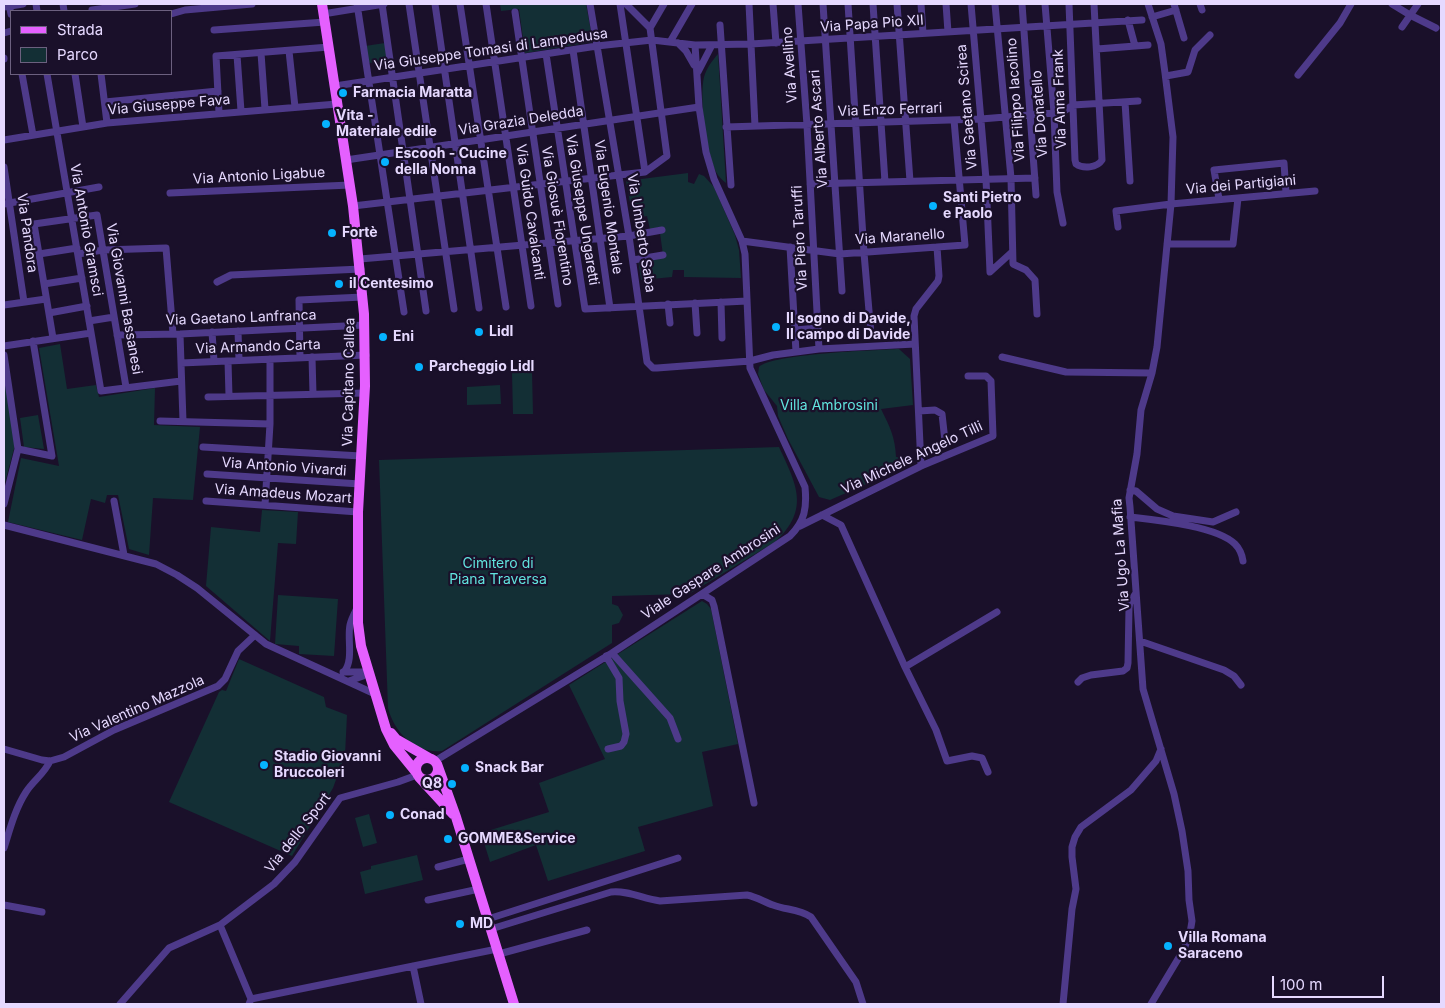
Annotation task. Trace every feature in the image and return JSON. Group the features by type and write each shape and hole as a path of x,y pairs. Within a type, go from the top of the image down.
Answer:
{"main road":[{"name":"Via Capitano Callea","path":"323,13 353,206 365,325 365,394 358,512 358,605 361,646 386,729 394,745 456,817"},
{"path":"386,729 396,739 435,762 456,817 514,1004"},
{"path":"426,758 435,762 438,771 434,777 424,780 417,774 416,766 420,760 426,758"}],"street":[{"path":"8,5 23,4"},
{"path":"92,8 132,4"},
{"path":"172,14 185,10 252,4"},
{"path":"214,30 357,6 382,4 426,311"},
{"path":"409,4 454,309"},
{"path":"434,4 479,308"},
{"path":"460,4 506,307"},
{"name":"Via Guido Cavalcanti","path":"486,4 531,306"},
{"name":"Via Umberto Saba","path":"590,4 633,260 647,362 652,368 750,361"},
{"path":"620,4 645,172"},
{"path":"650,28 664,4"},
{"path":"670,42 692,4"},
{"path":"748,4 755,126"},
{"path":"773,4 776,43"},
{"name":"Via Avellino","path":"798,4 807,124"},
{"name":"Via Alberto Ascari","path":"823,4 842,291"},
{"path":"848,4 871,334"},
{"path":"873,4 885,182"},
{"path":"897,4 910,181"},
{"path":"921,4 923,33"},
{"path":"946,4 948,32"},
{"name":"Via Gaetano Scirea","path":"971,4 986,179 990,272 1012,252"},
{"path":"995,4 1011,178 1013,264 1026,270 1035,280 1037,314"},
{"name":"Via Filippo Iacolino","path":"1022,4 1036,195"},
{"name":"Via Donatello","path":"1045,4 1054,113 1057,192 1063,223"},
{"name":"Via Anna Frank","path":"1069,4 1076,164 1080,167 1096,166 1102,160 1100,103"},
{"path":"1094,4 1100,103"},
{"name":"Via Ugo La Mafia","path":"1148,4 1160,44 1166,76 1173,137 1171,204 1157,347 1141,410 1137,454 1130,490 1130,517 1143,689 1174,794 1182,831 1188,871 1192,921 1184,949 1151,1004"},
{"path":"1298,75 1340,23 1351,4"},
{"path":"1392,4 1410,16 1436,28"},
{"path":"1402,27 1418,4"},
{"path":"357,6 404,312"},
{"path":"353,206 645,172 667,156 650,28 630,6"},
{"path":"1152,18 1175,7 1184,38"},
{"name":"Via Giosuè Fiorentino","path":"515,12 558,304"},
{"path":"1128,20 1135,46"},
{"name":"Via Papa Pio XII","path":"652,40 721,46 1142,20"},
{"path":"720,25 731,185"},
{"path":"1166,76 1188,72 1195,50 1210,35"},
{"name":"Via Giuseppe Tomasi di Lampedusa","path":"335,86 597,46 652,40"},
{"name":"Viale Gaspare Ambrosini","path":"678,43 686,51 698,72"},
{"name":"Viale Gaspare Ambrosini","path":"435,762 609,655 790,536 800,526 806,507 805,487 750,368 745,254 742,241 714,180 705,145 699,107 698,45"},
{"path":"1097,49 1148,45"},
{"name":"Viale Gaspare Ambrosini","path":"698,72 712,46"},
{"path":"219,113 216,56 329,48"},
{"name":"Via Eugenio Montale","path":"573,50 610,308"},
{"path":"289,51 295,107"},
{"path":"261,53 265,109"},
{"name":"Via Giuseppe Ungaretti","path":"546,54 584,310 610,308"},
{"path":"237,55 241,112"},
{"path":"22,75 33,135"},
{"name":"Via Antonio Gramsci","path":"47,75 101,391 126,387"},
{"path":"75,75 83,127"},
{"path":"101,75 107,123"},
{"path":"105,102 218,91"},
{"name":"Via Enzo Ferrari","path":"726,127 981,119 1054,113 1073,106 1138,101"},
{"path":"1125,102 1130,181"},
{"name":"Via Giuseppe Fava","path":"4,140 107,123 337,104"},
{"name":"Via Grazia Deledda","path":"346,160 699,107"},
{"name":"Via Maranello","path":"742,241 840,254 965,245 954,120"},
{"name":"Via Piero Taruffi","path":"807,124 819,349"},
{"path":"1219,200 1214,170 1284,163 1286,193"},
{"name":"Via Pandora","path":"4,167 7,204 24,302"},
{"path":"810,184 1035,178"},
{"name":"Via Antonio Ligabue","path":"170,193 350,185"},
{"path":"7,204 99,187"},
{"name":"Via dei Partigiani","path":"1118,227 1116,211 1314,191"},
{"path":"1167,244 1233,244 1238,198"},
{"name":"Via Giovanni Bassanesi","path":"72,218 96,215 126,387"},
{"path":"53,338 34,224 72,218"},
{"path":"217,282 231,275 360,264 395,256 446,251 629,236 662,230"},
{"path":"790,247 796,352"},
{"path":"39,254 166,248 181,363 183,421"},
{"path":"921,466 913,324 916,309 935,285 939,276 937,248"},
{"path":"633,260 664,255"},
{"path":"44,284 82,278"},
{"path":"300,358 299,300 363,297"},
{"path":"4,305 46,299"},
{"path":"610,308 747,301"},
{"path":"721,302 722,338"},
{"path":"696,303 697,333"},
{"path":"668,304 670,323"},
{"path":"48,312 86,306"},
{"path":"89,321 114,317"},
{"name":"Via Gaetano Lanfranca","path":"117,335 365,325"},
{"path":"795,330 818,328"},
{"path":"238,331 239,360"},
{"path":"212,332 214,362"},
{"path":"4,346 91,333"},
{"path":"18,449 52,456 33,341"},
{"path":"750,361 819,349 915,344"},
{"path":"4,355 18,449 4,504"},
{"name":"Via Armando Carta","path":"181,363 366,355"},
{"path":"1002,356 1066,372 1152,372"},
{"path":"312,358 313,394"},
{"path":"265,505 270,424 270,359"},
{"path":"228,361 229,396"},
{"name":"Via Michele Angelo Tilli","path":"800,526 921,466 993,436 991,382 986,376 968,376"},
{"path":"126,387 181,381"},
{"path":"208,397 271,394 365,394"},
{"path":"918,411 935,410 942,414 945,441"},
{"path":"160,421 270,424"},
{"path":"203,447 361,456"},
{"name":"Via Antonio Vivardi","path":"207,474 360,484"},
{"path":"1130,490 1136,491 1157,509 1173,516 1213,522 1236,512"},
{"path":"114,501 124,555"},
{"name":"Via Amadeus Mozart","path":"206,501 358,512"},
{"path":"822,515 841,524 905,667 936,730 947,761 972,756 982,758 988,772"},
{"path":"1130,517 1159,520 1216,532 1236,544 1243,561"},
{"path":"4,525 153,563 188,581 271,647 375,694"},
{"path":"1078,682 1086,676 1122,671 1127,668 1129,608 1130,602 1136,593"},
{"path":"702,594 712,600 714,606 754,803"},
{"path":"344,672 347,668 350,625 358,605"},
{"path":"905,667 996,612"},
{"name":"Via Valentino Mazzola","path":"50,761 64,757 114,730 218,686 225,679 238,651 255,635"},
{"path":"1140,641 1224,670 1234,676 1241,685"},
{"path":"609,655 670,718 678,739"},
{"path":"608,749 621,746 626,734 620,701 619,678 609,655"},
{"path":"330,674 368,672"},
{"path":"348,681 368,672"},
{"path":"4,749 50,761 19,803 4,848"},
{"path":"1063,1004 1072,909 1076,889 1072,857 1075,837 1081,827 1131,790 1156,760 1161,749"},
{"name":"Via dello Sport","path":"124,1003 169,948 220,925 285,874 340,798 398,782 417,774"},
{"path":"490,924 678,858"},
{"path":"438,867 469,859"},
{"path":"428,900 479,889"},
{"path":"490,924 611,892 627,892 648,900 660,901 755,896 771,904 805,913 811,917 856,982 863,1004"},
{"path":"4,905 42,912"},
{"path":"220,925 250,1002 413,966 498,952 587,930"},
{"path":"413,966 421,1004"}],"green space":[{"path":"500,4 586,4 593,42 525,53 519,9 501,11"},
{"path":"385,43 387,61 368,63 365,46"},
{"path":"718,54 726,183 717,174 712,163 706,139 702,98 704,77 708,67"},
{"path":"688,173 688,182 694,184 699,174 704,176 714,187 735,235 739,250 741,278 684,277 684,270 673,270 672,277 641,280 638,259 663,255 660,233 651,234 647,216 633,219 626,181"},
{"path":"60,344 67,389 96,385 99,397 155,388 154,425 200,427 193,500 153,498 149,555 129,549 118,495 107,495 105,503 91,499 82,540 8,522 21,458 59,466 39,348"},
{"name":"Villa Ambrosini","path":"899,349 910,359 913,405 881,409 892,432 896,457 902,457 903,468 830,500 819,497 788,439 778,416 777,406 764,390 758,374 759,367 783,359 803,356"},
{"path":"4,365 15,445 4,486"},
{"path":"532,372 533,414 513,414 512,373"},
{"path":"500,385 501,404 467,405 467,387"},
{"path":"38,415 44,449 24,447 20,418"},
{"name":"Cimitero di Piana Traversa","path":"779,447 795,485 797,507 786,530 775,542 689,594 612,596 612,604 618,606 623,615 619,623 612,625 612,643 442,751 423,749 415,745 407,740 395,725 388,708 379,460"},
{"path":"262,510 298,512 296,544 278,543 270,641 206,586 211,527 260,532"},
{"path":"278,595 338,599 334,656 299,654 299,646 275,644"},
{"path":"702,601 711,609 738,744 702,752 713,806 638,827 645,851 548,881 536,845 490,862 481,833 549,812 539,783 605,759 569,685"},
{"name":"Stadio Giovanni Bruccoleri","path":"239,659 324,697 326,707 347,715 345,755 333,788 292,856 169,802 219,692 222,690 226,691"},
{"path":"369,814 377,843 363,847 355,818"},
{"path":"417,855 423,880 365,894 360,872 371,869 371,866"}],"place":[{"name":"Farmacia Maratta","path":"343,93"},
{"name":"Vita - Materiale edile","path":"326,124"},
{"name":"Escooh - Cucine della Nonna","path":"385,162"},
{"name":"Santi Pietro e Paolo","path":"933,206"},
{"name":"Fortè","path":"332,233"},
{"name":"il Centesimo","path":"339,284"},
{"name":"Il sogno di Davide, Il campo di Davide","path":"776,327"},
{"name":"Lidl","path":"479,332"},
{"name":"Eni","path":"383,337"},
{"name":"Parcheggio Lidl","path":"419,367"},
{"name":"Stadio Giovanni Bruccoleri","path":"264,765"},
{"name":"Snack Bar","path":"465,768"},
{"name":"Q8","path":"452,784"},
{"name":"Conad","path":"390,815"},
{"name":"GOMME&Service","path":"448,839"},
{"name":"MD","path":"460,924"},
{"name":"Villa Romana Saraceno","path":"1168,946"}]}
